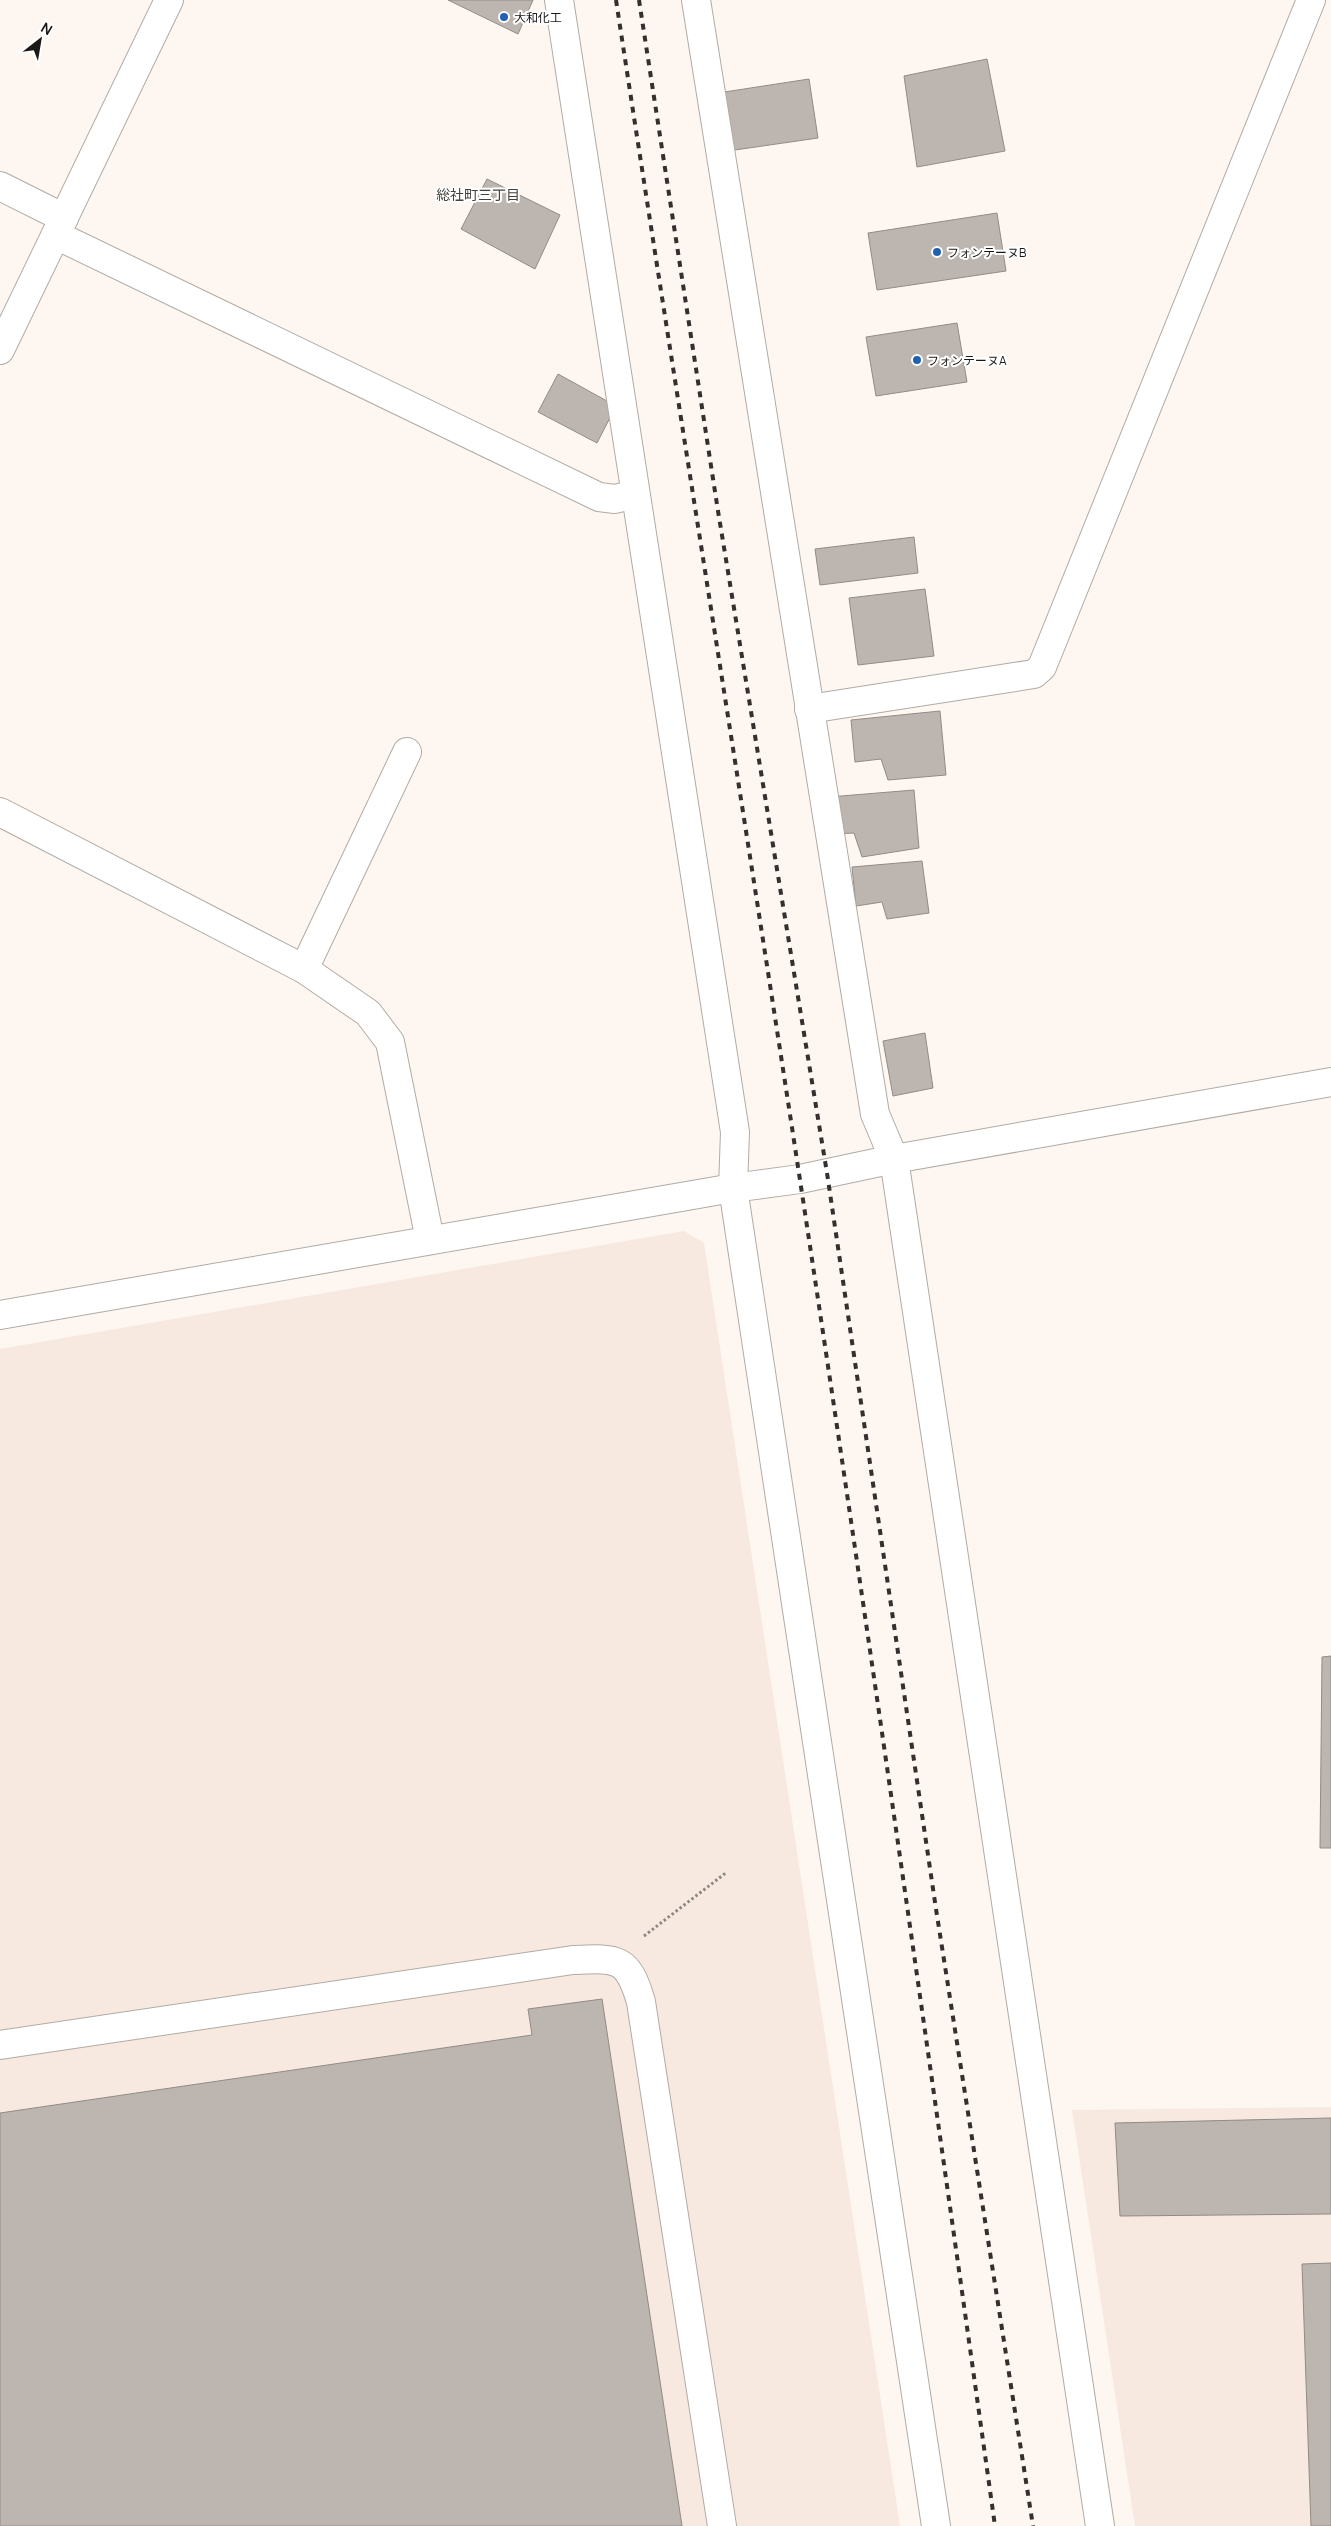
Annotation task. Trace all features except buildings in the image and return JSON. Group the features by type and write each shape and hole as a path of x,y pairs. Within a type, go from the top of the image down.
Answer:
{"street":[{"path":"0,350 169,0"},
{"path":"559,0 734,1132 733,1188 936,2526"},
{"path":"696,0 874,1114 894,1159 1100,2526"},
{"path":"809,710 1034,674 1042,667 1311,0"},
{"path":"0,186 60,226 599,497 614,499 635,494"},
{"path":"304,969 407,752"},
{"path":"0,812 304,969 368,1013 390,1042 430,1240"},
{"path":"0,1314 800,1178 894,1159 1331,1082"},
{"path":"0,2045 573,1960 610,1959 625,1966 634,1977 641,2002 722,2526"}],"path":[{"path":"625,1966 633,1948 645,1935 727,1872"}],"shaded area":[{"path":"684,1231 704,1243 900,2526 0,2526 0,1349"},
{"path":"1331,2107 1331,2526 1135,2526 1072,2110"}],"railway":[{"path":"616,0 825,1348 995,2526"},
{"path":"639,0 718,511 827,1173 936,1909 1033,2526"}],"place":[{"name":"大和化工","path":"504,17"},
{"name":"フォンテーヌB","path":"937,252"},
{"name":"フォンテーヌA","path":"917,360"}],"district":[{"name":"総社町三丁目","path":"478,194"}]}
